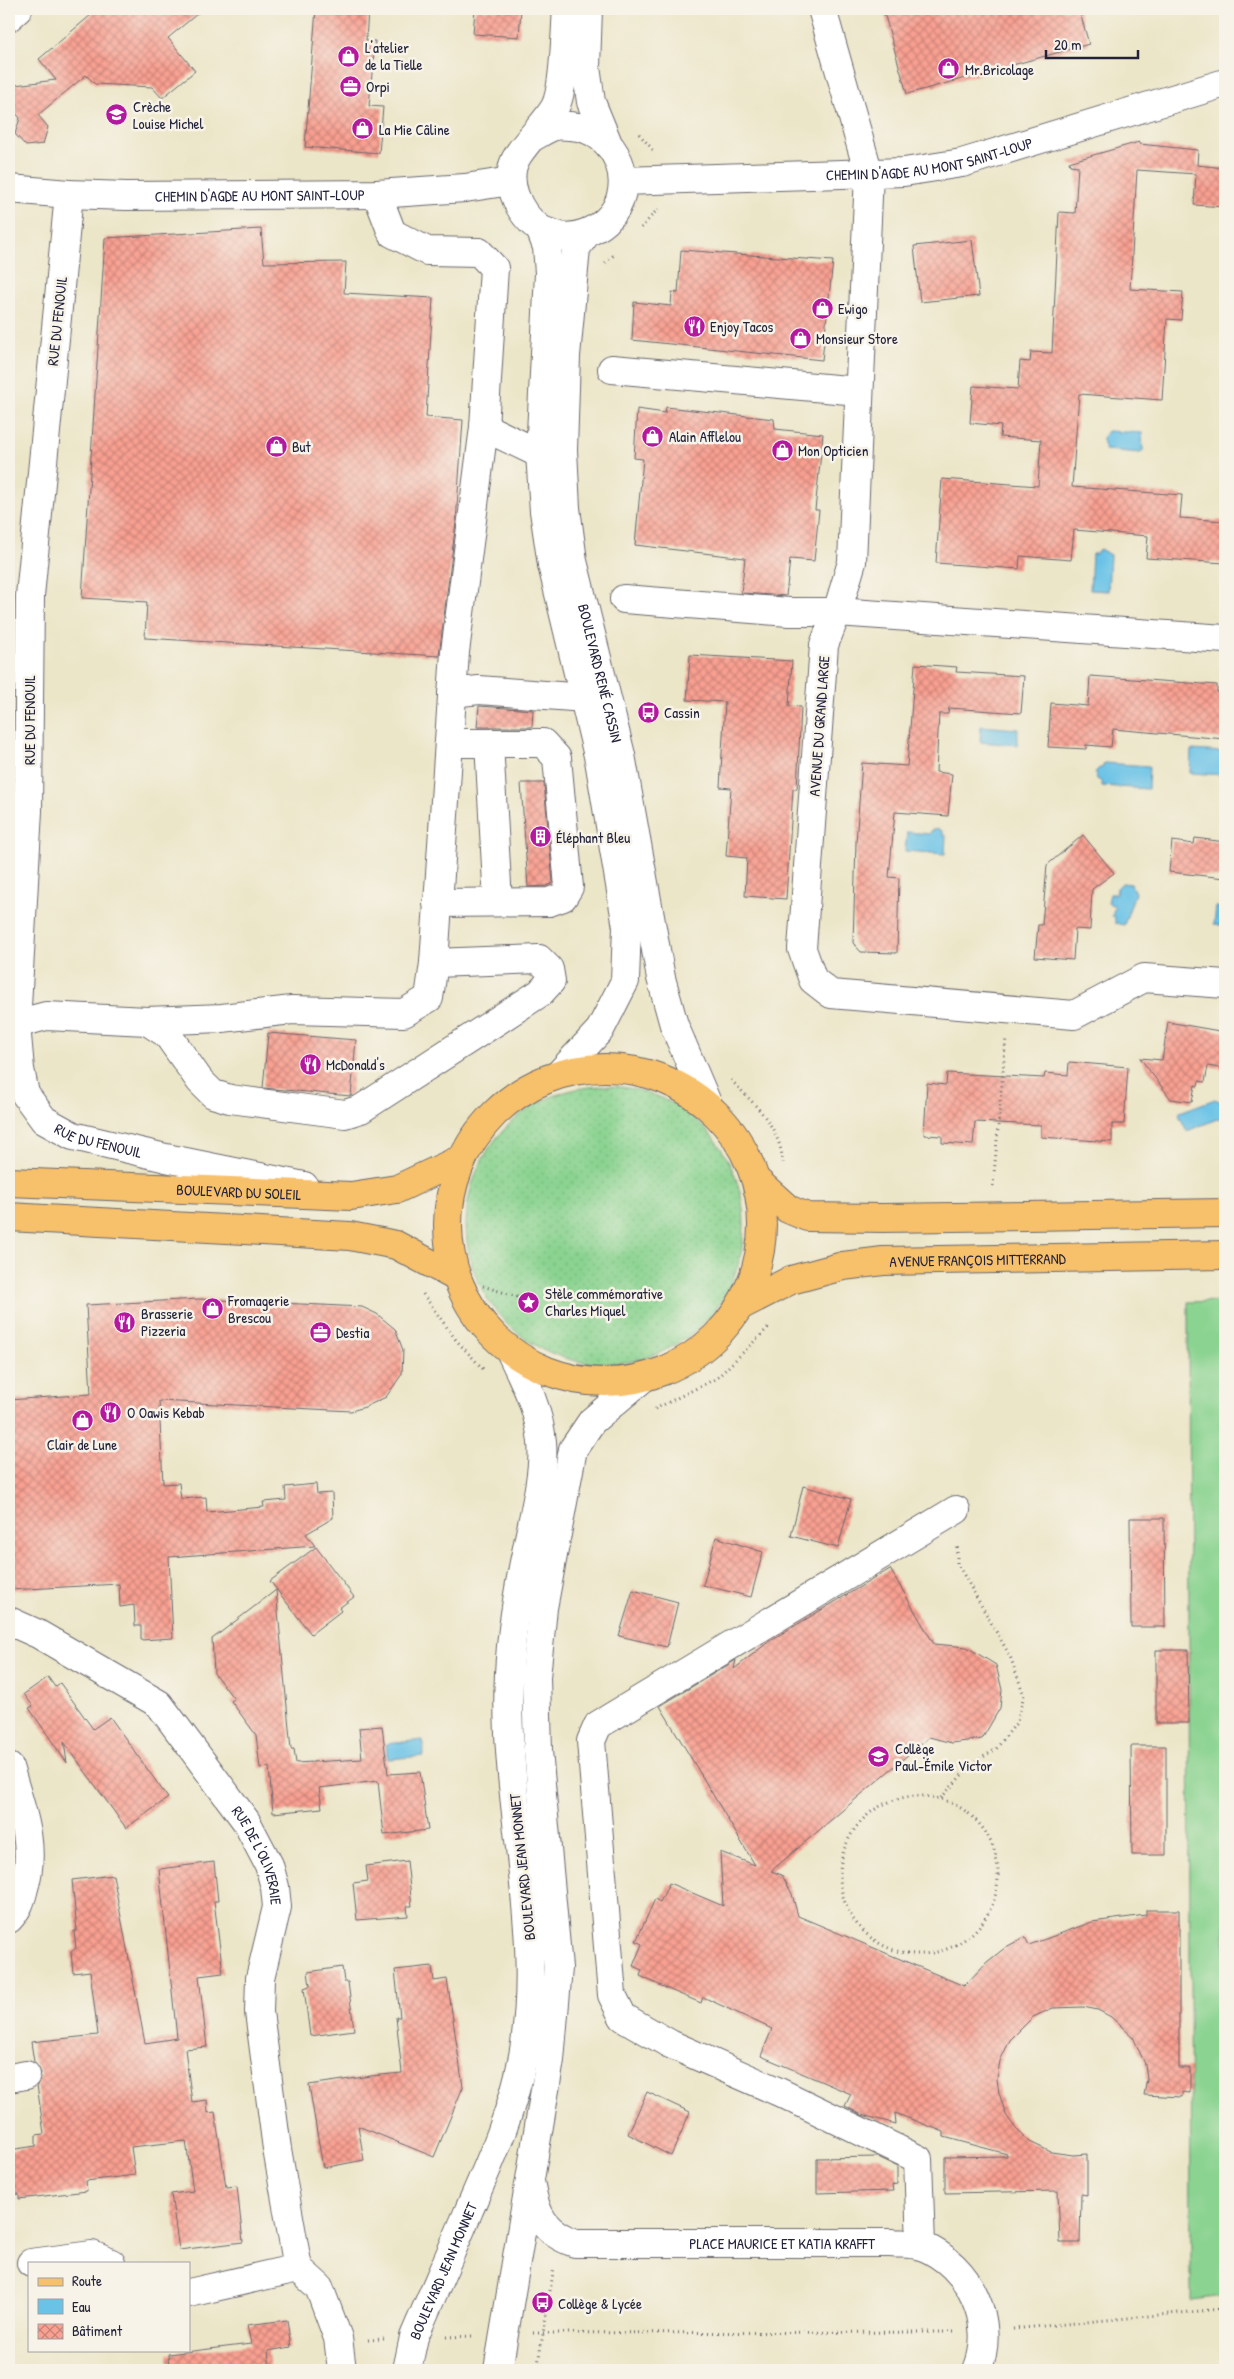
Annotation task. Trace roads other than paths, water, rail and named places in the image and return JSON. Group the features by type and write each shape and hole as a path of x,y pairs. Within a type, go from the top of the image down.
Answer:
{"main road":[{"path":"599,1067 638,1070 675,1083 708,1105 738,1139 757,1182 763,1224 762,1233 757,1267 740,1306 714,1338 698,1351 681,1362 643,1378 608,1382 573,1379 540,1368 510,1350 487,1329 469,1305 456,1277 448,1238 449,1197 462,1159 486,1121 520,1092 560,1074 599,1067"},
{"name":"BOULEVARD DU SOLEIL","path":"9,1182 351,1196 397,1189 462,1159"},
{"path":"757,1182 788,1209 807,1217 882,1218 1225,1213"},
{"path":"9,1217 350,1236 396,1244 456,1277"},
{"name":"AVENUE FRANÇOIS MITTERRAND","path":"740,1306 791,1280 843,1266 883,1261 1225,1256"}],"street":[{"path":"9,17 18,9"},
{"path":"567,9 563,67 555,106 516,157 511,181 519,209 540,229 563,236 587,233 606,221 619,203 623,181 619,159 607,141 591,102 586,66 588,9"},
{"name":"AVENUE DU GRAND LARGE","path":"822,9 869,174 852,562 838,612 824,645 802,950 813,980 831,994 1074,1015 1144,978 1225,984"},
{"name":"CHEMIN D'AGDE AU MONT SAINT-LOUP","path":"623,181 869,174 904,172 962,164 1225,83"},
{"path":"531,138 556,126 583,127 607,141"},
{"name":"CHEMIN D'AGDE AU MONT SAINT-LOUP","path":"9,189 126,196 377,194 465,188 511,181"},
{"name":"RUE DU FENOUIL","path":"70,194 19,595 28,811 16,1024 20,1069 17,1098 44,1120 73,1136 166,1158 351,1196"},
{"path":"16,1024 46,1016 146,1021 222,1018 292,1010 404,1013 429,998 434,963 456,643 484,427 494,268 479,252 427,251 392,233 377,194"},
{"name":"BOULEVARD RENÉ CASSIN","path":"540,229 547,247 549,273 540,454 544,511 552,565 599,760 627,927 626,981 600,1030 560,1074"},
{"name":"BOULEVARD RENÉ CASSIN","path":"587,233 576,248 566,356 563,450 570,544 587,621 621,755 661,978 674,1024 708,1105"},
{"path":"612,369 859,391"},
{"path":"484,427 540,454"},
{"path":"624,599 789,612 838,612 1225,639"},
{"path":"452,693 479,690 584,698"},
{"path":"438,903 549,902 563,897 568,887 557,758 543,743 449,743"},
{"path":"489,743 498,902"},
{"path":"146,1021 168,1034 200,1082 213,1094 230,1099 345,1114 369,1104 540,993 551,980 548,969 538,959 434,963"},
{"name":"BOULEVARD JEAN MONNET","path":"407,2370 414,2337 508,2117 523,2056 529,2011 530,1936 510,1752 509,1675 515,1605 537,1501 542,1442 532,1397 510,1350"},
{"name":"BOULEVARD JEAN MONNET","path":"498,2370 550,2060 558,1968 538,1751 536,1677 543,1608 573,1449 592,1421 643,1378"},
{"path":"921,2246 918,2159 779,2092 670,2044 623,2017 612,1995 591,1741 598,1725 956,1510"},
{"name":"RUE DE L'OLIVERAIE","path":"9,1620 38,1634 159,1704 246,1821 269,1865 275,1887 277,1907 260,1978 258,2012 277,2148 298,2268"},
{"path":"9,1767 30,1836 30,1871 18,1908 9,1919"},
{"name":"PLACE MAURICE ET KATIA KRAFFT","path":"530,2179 534,2202 544,2224 559,2238 575,2243 891,2243 921,2246 957,2270 972,2290 981,2312 984,2332 981,2361 977,2370"},
{"path":"37,2262 92,2254 109,2262"},
{"path":"190,2293 298,2268 319,2287 338,2338 342,2370"}],"water":[{"path":"1107,431 1142,433 1143,451 1141,453 1105,450 1102,440"},
{"path":"1100,549 1110,555 1108,591 1090,590 1092,554 1096,554"},
{"path":"981,726 1018,729 1017,745 980,742"},
{"path":"1191,750 1225,752 1225,775 1190,773"},
{"path":"1104,763 1149,766 1148,789 1102,786 1102,782 1097,779 1095,774 1098,769 1103,767"},
{"path":"937,828 943,832 943,835 946,835 945,854 905,851 907,832 930,834 931,831"},
{"path":"1122,883 1131,884 1135,893 1124,925 1115,923 1115,917 1112,916 1115,906 1108,903 1110,894 1116,894 1117,888"},
{"path":"1216,907 1225,908 1225,926 1214,925"},
{"path":"1215,1099 1225,1104 1222,1117 1187,1131 1179,1115 1180,1112"},
{"path":"423,1740 424,1756 388,1759 386,1744"}],"place":[{"name":"L'atelier de la Tielle","path":"349,56"},
{"name":"Mr.Bricolage","path":"949,69"},
{"name":"Orpi","path":"350,86"},
{"name":"Crèche Louise Michel","path":"117,115"},
{"name":"La Mie Câline","path":"363,129"},
{"name":"Ewigo","path":"822,308"},
{"name":"Enjoy Tacos","path":"694,326"},
{"name":"Monsieur Store","path":"800,338"},
{"name":"Alain Afflelou","path":"653,436"},
{"name":"But","path":"276,446"},
{"name":"Mon Opticien","path":"782,450"},
{"name":"Cassin","path":"648,712"},
{"name":"Éléphant Bleu","path":"540,837"},
{"name":"McDonald's","path":"310,1064"},
{"name":"Stèle commémorative Charles Miquel","path":"529,1302"},
{"name":"Fromagerie Brescou","path":"212,1309"},
{"name":"Brasserie Pizzeria","path":"125,1322"},
{"name":"Destia","path":"320,1332"},
{"name":"O Oawis Kebab","path":"111,1412"},
{"name":"Clair de Lune","path":"82,1421"},
{"name":"Collège Paul-Émile Victor","path":"879,1757"},
{"name":"Collège & Lycée","path":"542,2303"}]}
